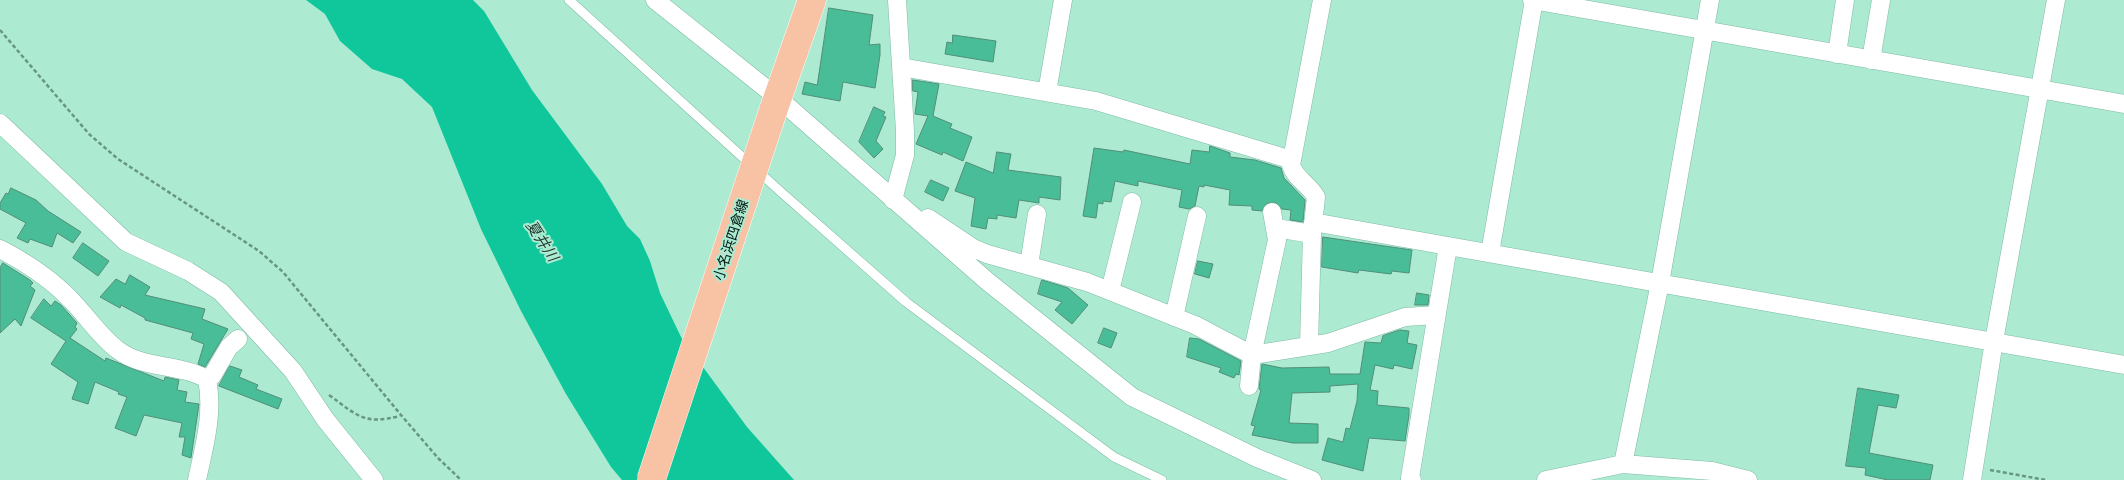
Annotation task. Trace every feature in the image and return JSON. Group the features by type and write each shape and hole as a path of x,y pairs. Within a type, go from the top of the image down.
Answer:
{"main road":[{"name":"小名浜四倉線","path":"651,480 812,0"}],"street":[{"path":"655,0 669,7 776,104 898,204 987,281 1132,397 1257,458 1312,480"},
{"path":"897,0 906,131 905,155 898,204"},
{"path":"1047,92 1063,0"},
{"path":"1309,345 1313,228 1316,197 1293,172 1292,160 1322,0"},
{"path":"1490,253 1533,0 1579,4 1704,31 2124,104"},
{"path":"1623,464 1660,283 1710,0"},
{"path":"1837,54 1845,0"},
{"path":"1871,60 1880,0"},
{"path":"1973,474 1994,341 2056,0"},
{"path":"902,67 1096,101 1292,160"},
{"path":"0,123 126,242 188,271 222,292 293,371 325,419 374,480"},
{"path":"1110,291 1132,202"},
{"path":"898,204 914,209 974,248 1087,282 1195,325 1252,355 1328,343 1405,317 1436,315"},
{"path":"1028,265 1037,214"},
{"path":"1174,317 1197,216"},
{"path":"1249,386 1252,355 1277,240 1274,220 1313,228 1490,253 2124,365"},
{"path":"1412,480 1410,478 1448,246"},
{"path":"0,250 43,276 70,298 118,351 145,364 194,372 207,379"},
{"path":"207,379 212,376 229,348 238,338"},
{"path":"197,480 209,425 210,394 207,379"},
{"path":"1546,480 1623,464 1712,471 1748,480"}],"lane":[{"path":"569,0 781,192 906,302 1114,457 1162,480"}],"path":[{"path":"0,30 89,134 118,159 259,251 283,272 401,415 438,458 461,480"},
{"path":"323,390 351,411 366,419 375,421 401,415"},
{"path":"1973,474 2046,480"}],"water":[{"name":"夏井川","path":"306,0 473,0 484,11 532,90 602,184 627,226 640,239 650,261 660,293 681,337 747,427 794,480 622,480 611,467 566,394 521,311 481,229 432,107 402,79 372,69 340,41 325,14"}],"building":[{"path":"829,8 873,15 869,45 880,44 875,88 843,82 840,101 802,94 805,82 817,85"},
{"path":"953,35 996,41 993,62 945,54 947,42 952,43"},
{"path":"913,80 939,84 933,116 952,124 950,128 972,137 963,161 943,152 942,155 916,144 928,116 915,114 918,92 913,91"},
{"path":"874,107 885,112 883,116 886,117 876,141 883,149 874,158 859,142"},
{"path":"1210,146 1230,153 1230,157 1255,160 1281,168 1284,178 1305,200 1303,222 1290,220 1291,210 1282,209 1275,202 1266,204 1262,211 1252,210 1252,206 1229,205 1230,190 1204,185 1204,187 1199,186 1195,206 1189,209 1179,207 1182,190 1138,181 1138,186 1115,181 1111,202 1103,201 1103,204 1098,203 1096,218 1083,216 1094,148 1123,152 1124,150 1190,164 1192,150 1209,152"},
{"path":"997,152 1011,154 1008,170 1061,177 1060,200 1039,197 1039,203 1019,200 1016,218 997,215 997,219 988,218 986,229 971,226 975,198 955,191 966,162 993,173"},
{"path":"931,180 949,188 943,201 925,192"},
{"path":"11,188 36,200 48,211 81,232 73,243 57,233 52,247 30,239 28,243 17,238 26,223 0,209 0,203"},
{"path":"1323,237 1412,250 1409,273 1392,271 1391,274 1359,270 1358,273 1322,267"},
{"path":"83,243 109,261 98,276 73,258"},
{"path":"1198,261 1213,264 1209,278 1195,274"},
{"path":"3,263 30,280 33,283 30,286 35,290 21,326 15,319 0,333 0,268"},
{"path":"130,275 150,287 145,295 205,309 202,319 228,329 205,367 198,364 204,344 191,339 193,333 145,320 145,318 121,305 120,308 100,297 116,279 125,284"},
{"path":"1042,280 1068,288 1088,305 1072,324 1055,310 1062,302 1038,294"},
{"path":"1417,293 1429,295 1428,305 1415,305"},
{"path":"44,299 51,306 55,301 61,305 77,323 75,327 77,329 70,338 105,361 106,358 164,381 165,377 179,380 177,390 187,392 185,402 199,404 191,458 182,455 185,437 179,437 182,423 144,415 136,436 115,428 127,397 118,394 119,392 95,382 88,404 72,399 78,382 51,364 66,341 31,318"},
{"path":"1104,328 1117,333 1111,348 1098,343"},
{"path":"1400,330 1409,331 1407,343 1417,345 1412,369 1394,365 1393,369 1375,365 1370,390 1378,391 1377,405 1409,408 1405,441 1369,438 1363,471 1322,460 1328,438 1343,442 1346,428 1350,429 1357,401 1358,384 1330,386 1330,392 1292,393 1289,423 1318,424 1318,443 1293,443 1252,435 1255,426 1251,425 1261,390 1259,389 1262,364 1282,368 1329,367 1330,374 1360,374 1365,342 1381,343 1383,336"},
{"path":"1190,338 1199,339 1241,361 1239,375 1236,374 1234,378 1219,372 1221,368 1187,357"},
{"path":"230,366 242,370 239,377 258,385 256,389 282,399 278,409 219,386"},
{"path":"1858,388 1899,395 1896,408 1878,405 1869,453 1933,465 1930,480 1888,480 1865,475 1866,468 1846,466"}]}
